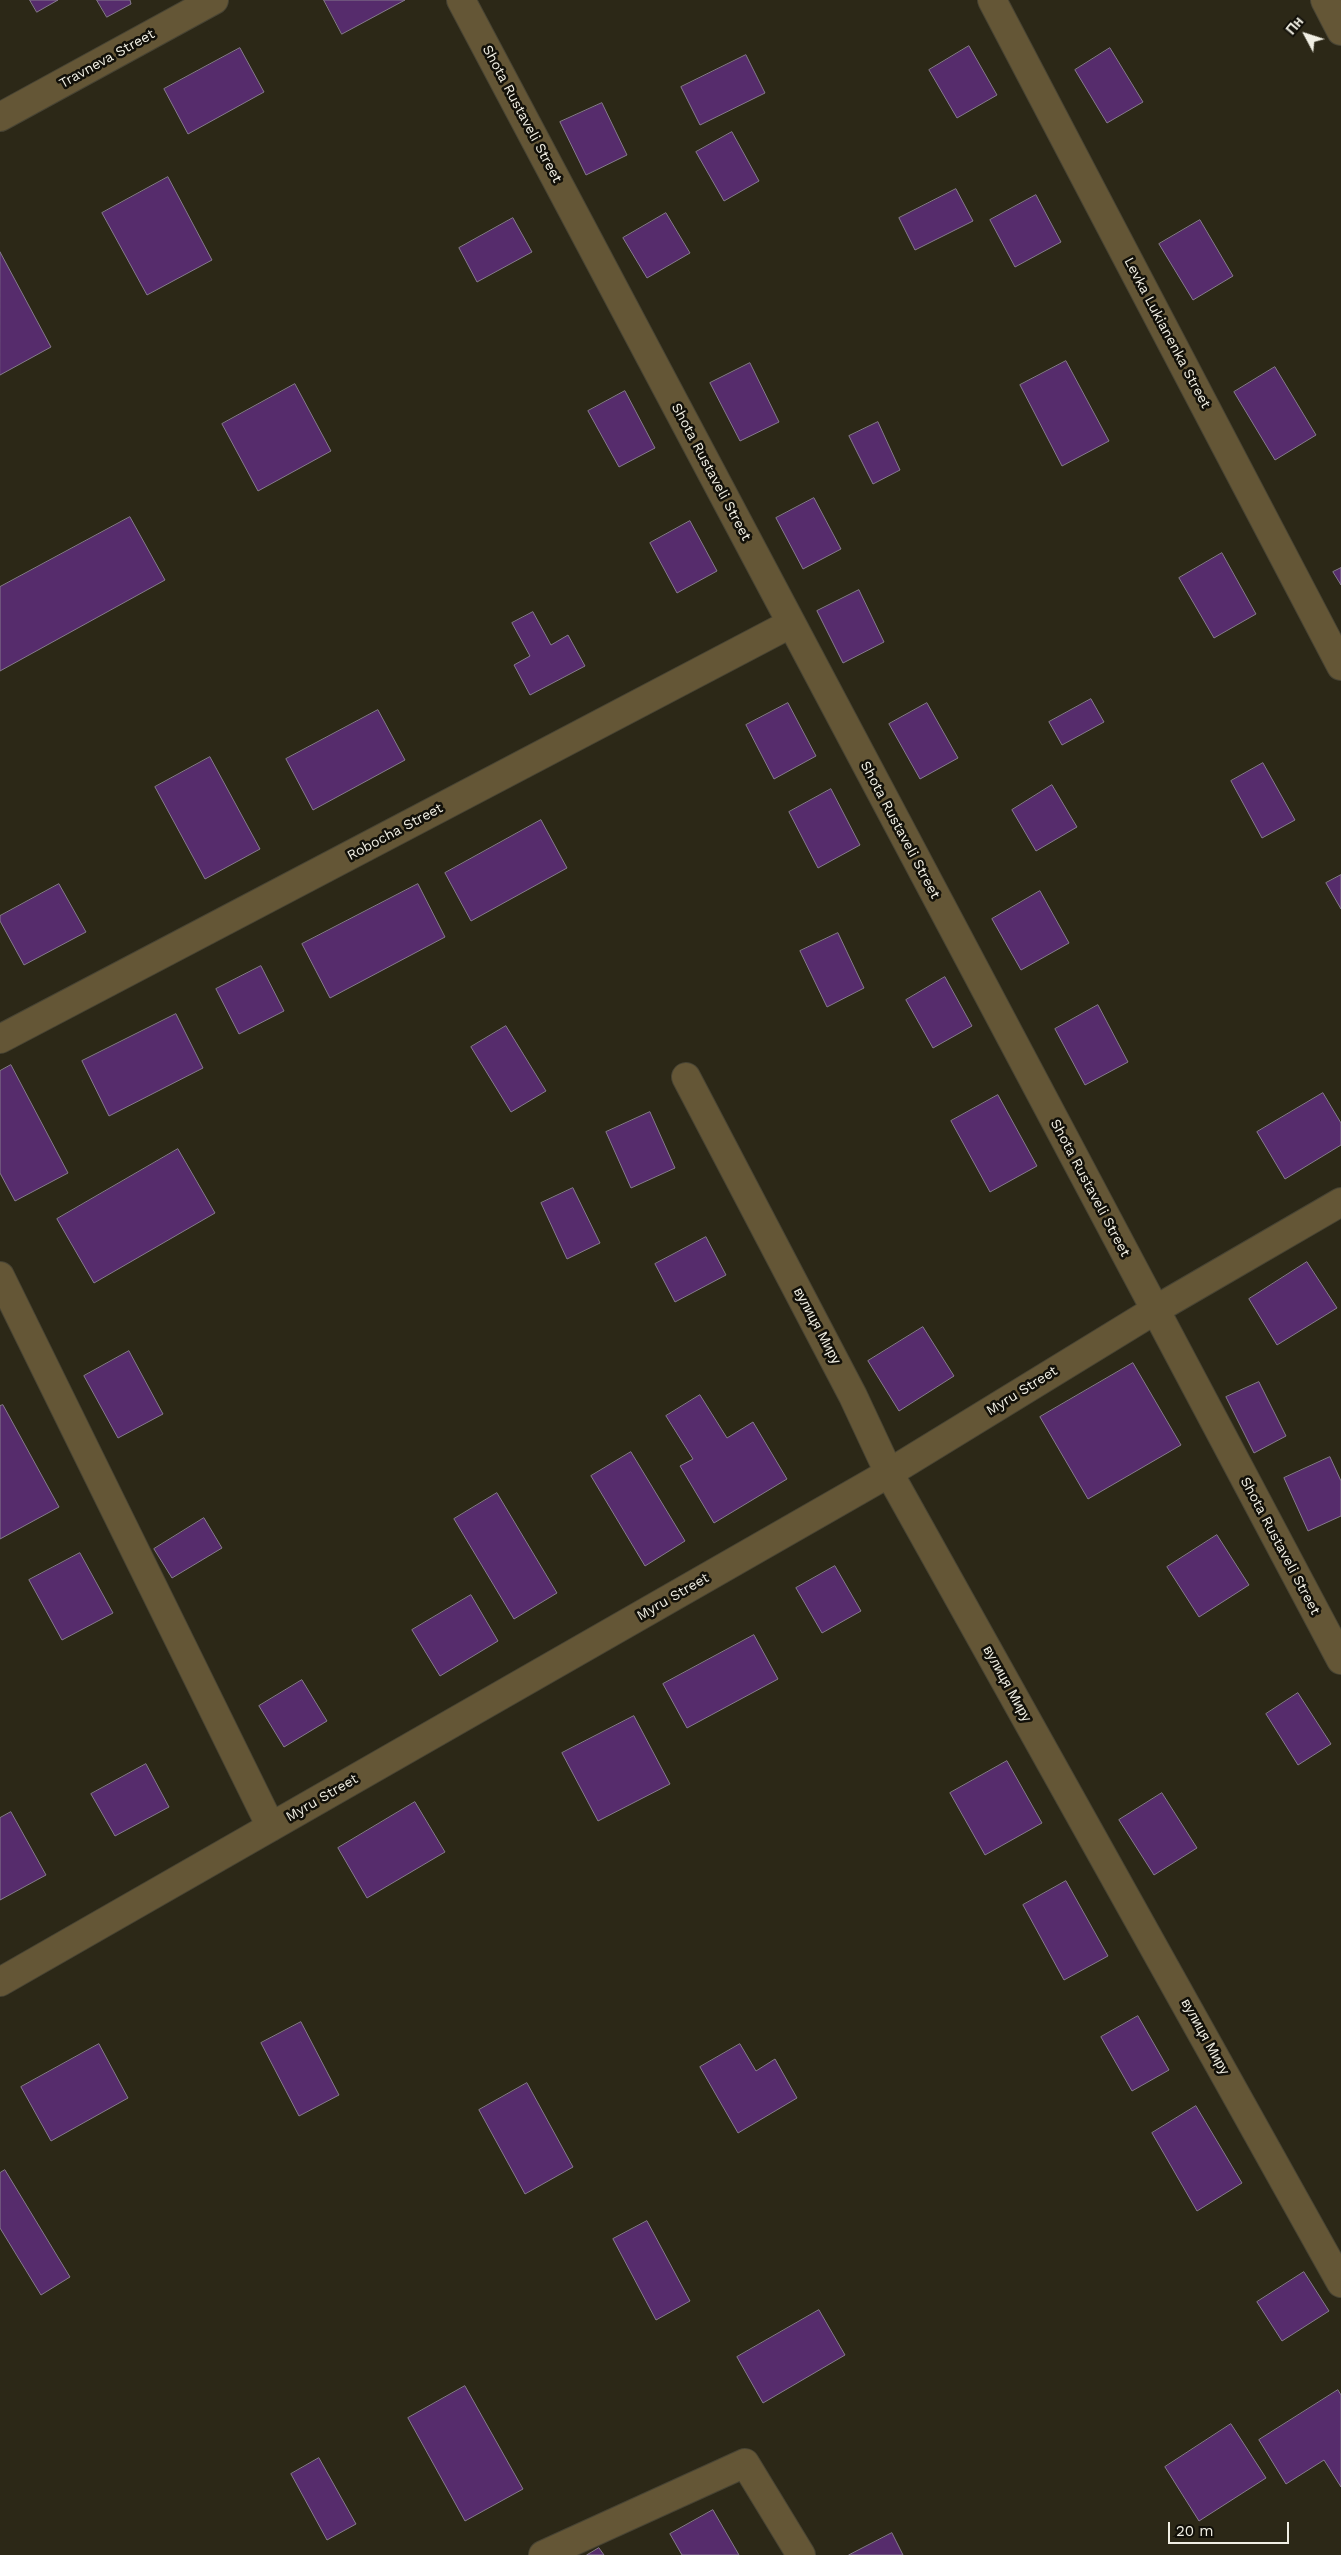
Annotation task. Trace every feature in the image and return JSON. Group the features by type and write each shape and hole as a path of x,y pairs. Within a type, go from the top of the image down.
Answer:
{"street":[{"name":"Travneva Street","path":"0,117 214,0"},
{"name":"Shota Rustaveli Street","path":"462,0 790,624 1341,1660"},
{"name":"Levka Lukianenka Street","path":"992,0 1341,666"},
{"path":"1326,0 1341,31"},
{"name":"Robocha Street","path":"0,1039 790,624"},
{"name":"вулиця Миру","path":"686,1077 853,1396 889,1473 1341,2283"},
{"name":"Myru Street","path":"0,1982 889,1473 1155,1310 1341,1202"},
{"path":"0,1276 271,1827"},
{"path":"543,2555 745,2463 801,2555"}],"building":[{"path":"30,0 58,0 37,12"},
{"path":"97,0 130,0 131,4 107,17"},
{"path":"324,0 405,0 342,34"},
{"path":"969,46 997,95 957,118 929,70"},
{"path":"240,48 264,92 188,134 164,89"},
{"path":"1110,48 1143,102 1107,123 1075,70"},
{"path":"746,55 765,93 700,125 681,87"},
{"path":"602,103 627,155 586,175 560,122"},
{"path":"732,132 759,181 724,201 696,152"},
{"path":"168,177 212,260 147,295 102,213"},
{"path":"956,189 973,221 915,250 899,218"},
{"path":"1036,195 1061,242 1015,267 990,220"},
{"path":"666,213 690,253 647,278 623,238"},
{"path":"513,218 532,252 477,282 459,248"},
{"path":"1200,220 1233,276 1193,300 1159,244"},
{"path":"0,252 51,347 0,375"},
{"path":"1066,361 1109,441 1062,466 1020,385"},
{"path":"750,363 779,422 740,441 710,383"},
{"path":"1275,367 1316,435 1275,460 1234,392"},
{"path":"295,384 331,451 258,491 222,424"},
{"path":"625,391 655,448 619,467 588,411"},
{"path":"878,422 900,470 873,484 849,436"},
{"path":"814,498 841,549 803,569 776,518"},
{"path":"130,517 165,580 0,671 0,587"},
{"path":"690,521 717,571 677,593 650,543"},
{"path":"1222,553 1256,614 1214,638 1179,578"},
{"path":"1341,568 1341,585 1333,572"},
{"path":"859,590 884,642 843,663 817,611"},
{"path":"533,612 551,645 568,635 585,666 530,695 514,665 530,656 512,623"},
{"path":"1091,699 1104,722 1062,745 1049,722"},
{"path":"788,703 816,756 774,779 746,725"},
{"path":"927,703 958,758 920,779 889,724"},
{"path":"378,710 405,760 313,810 286,759"},
{"path":"210,757 260,849 205,879 155,787"},
{"path":"1263,763 1295,820 1262,838 1231,781"},
{"path":"1052,785 1077,827 1036,851 1012,810"},
{"path":"831,789 860,845 818,868 789,812"},
{"path":"541,820 567,868 471,921 445,873"},
{"path":"1341,875 1341,909 1326,883"},
{"path":"59,884 86,932 24,965 0,921 0,916"},
{"path":"418,884 445,937 330,998 302,944"},
{"path":"1040,891 1069,943 1021,970 992,919"},
{"path":"838,933 864,988 827,1007 800,951"},
{"path":"261,966 284,1011 239,1034 216,989"},
{"path":"945,977 972,1026 933,1048 906,1000"},
{"path":"1098,1005 1128,1062 1085,1085 1055,1029"},
{"path":"176,1014 203,1068 109,1116 82,1061"},
{"path":"506,1026 546,1091 511,1112 471,1047"},
{"path":"11,1065 68,1173 15,1201 0,1173 0,1071"},
{"path":"1323,1093 1341,1123 1341,1145 1285,1179 1257,1132"},
{"path":"998,1095 1037,1166 990,1192 951,1121"},
{"path":"650,1112 675,1168 631,1188 606,1132"},
{"path":"178,1149 215,1213 94,1283 57,1219"},
{"path":"573,1188 600,1243 567,1259 541,1203"},
{"path":"706,1237 726,1275 675,1302 655,1264"},
{"path":"1307,1262 1337,1308 1277,1345 1249,1299"},
{"path":"923,1327 954,1376 899,1411 868,1361"},
{"path":"129,1351 163,1414 118,1438 84,1376"},
{"path":"1133,1363 1181,1445 1088,1499 1040,1417"},
{"path":"1259,1382 1286,1436 1254,1453 1226,1397"},
{"path":"700,1395 727,1438 753,1422 787,1479 714,1523 680,1466 693,1459 666,1416"},
{"path":"3,1405 59,1507 0,1539 0,1406"},
{"path":"631,1452 685,1541 645,1566 591,1476"},
{"path":"1330,1457 1341,1481 1341,1516 1308,1531 1284,1478"},
{"path":"497,1493 557,1593 514,1619 454,1519"},
{"path":"204,1518 222,1548 172,1578 154,1549"},
{"path":"1217,1535 1249,1585 1199,1617 1167,1567"},
{"path":"80,1553 113,1613 62,1640 29,1580"},
{"path":"835,1566 861,1611 822,1633 796,1588"},
{"path":"471,1595 498,1641 440,1676 412,1630"},
{"path":"754,1635 778,1679 687,1728 663,1684"},
{"path":"302,1680 327,1721 284,1747 259,1706"},
{"path":"1298,1693 1331,1744 1298,1765 1266,1714"},
{"path":"634,1716 670,1784 598,1821 562,1753"},
{"path":"1007,1761 1042,1823 985,1855 950,1793"},
{"path":"146,1764 169,1807 115,1836 91,1794"},
{"path":"1162,1793 1197,1848 1154,1875 1119,1820"},
{"path":"415,1802 445,1852 367,1898 338,1848"},
{"path":"11,1812 46,1875 0,1900 0,1818"},
{"path":"1066,1881 1108,1956 1064,1980 1023,1905"},
{"path":"1138,2016 1169,2070 1132,2091 1101,2037"},
{"path":"301,2022 339,2095 299,2116 261,2043"},
{"path":"99,2044 128,2098 51,2141 21,2087"},
{"path":"740,2044 756,2071 775,2059 797,2098 738,2133 700,2067"},
{"path":"527,2083 573,2167 525,2194 479,2110"},
{"path":"1196,2106 1242,2183 1197,2211 1152,2133"},
{"path":"5,2170 70,2277 41,2295 0,2228 0,2173"},
{"path":"647,2221 690,2301 656,2320 613,2239"},
{"path":"1304,2272 1329,2311 1282,2341 1257,2302"},
{"path":"819,2310 845,2355 763,2403 737,2357"},
{"path":"465,2386 523,2489 465,2521 408,2418"},
{"path":"1338,2390 1341,2395 1341,2487 1324,2460 1286,2484 1259,2440"},
{"path":"1231,2424 1266,2478 1199,2521 1165,2467"},
{"path":"319,2458 356,2524 327,2540 291,2474"},
{"path":"713,2510 739,2555 682,2555 670,2534"},
{"path":"892,2533 903,2555 849,2555"},
{"path":"599,2548 604,2555 587,2555"}]}
